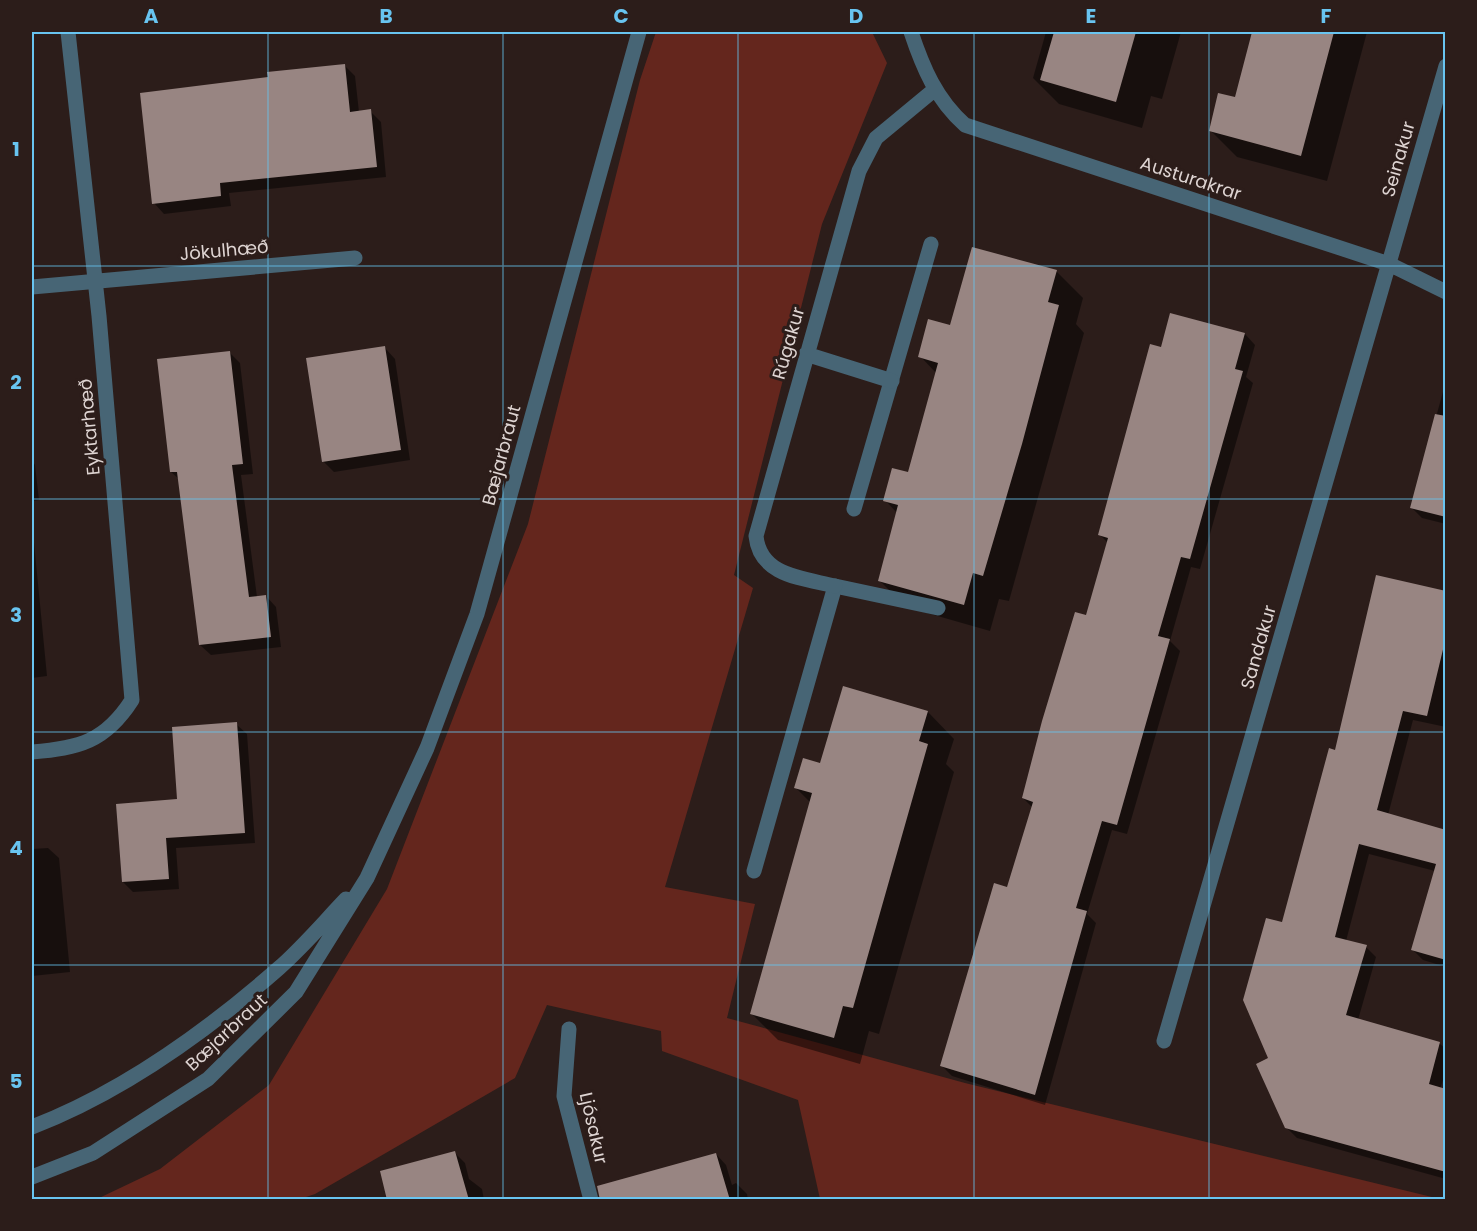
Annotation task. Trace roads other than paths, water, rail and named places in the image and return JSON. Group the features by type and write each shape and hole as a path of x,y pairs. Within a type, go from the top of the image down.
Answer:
{"street":[{"name":"Eyktarhæð","path":"32,752 68,749 98,738 118,720 132,700 96,281 68,32"},
{"name":"Bæjarbraut","path":"32,1177 93,1153 208,1080 296,992 367,878 428,748 477,614 639,32"},
{"name":"Austurakrar","path":"910,32 934,90 947,109 965,124 1389,264 1446,292"},
{"name":"Seinakur","path":"1389,264 1446,66"},
{"name":"Rúgakur","path":"934,90 876,138 859,171 759,523 757,547 761,556 777,570 835,586 938,608"},
{"path":"854,509 931,244"},
{"name":"Jökulhæð","path":"32,287 355,258"},
{"name":"Sandakur","path":"1164,1041 1389,264"},
{"path":"806,354 892,381"},
{"path":"754,871 835,586"},
{"name":"Bæjarbraut","path":"32,1127 110,1092 215,1020 281,967 367,878"},
{"name":"Ljósakur","path":"569,1029 564,1096 591,1200"}]}
